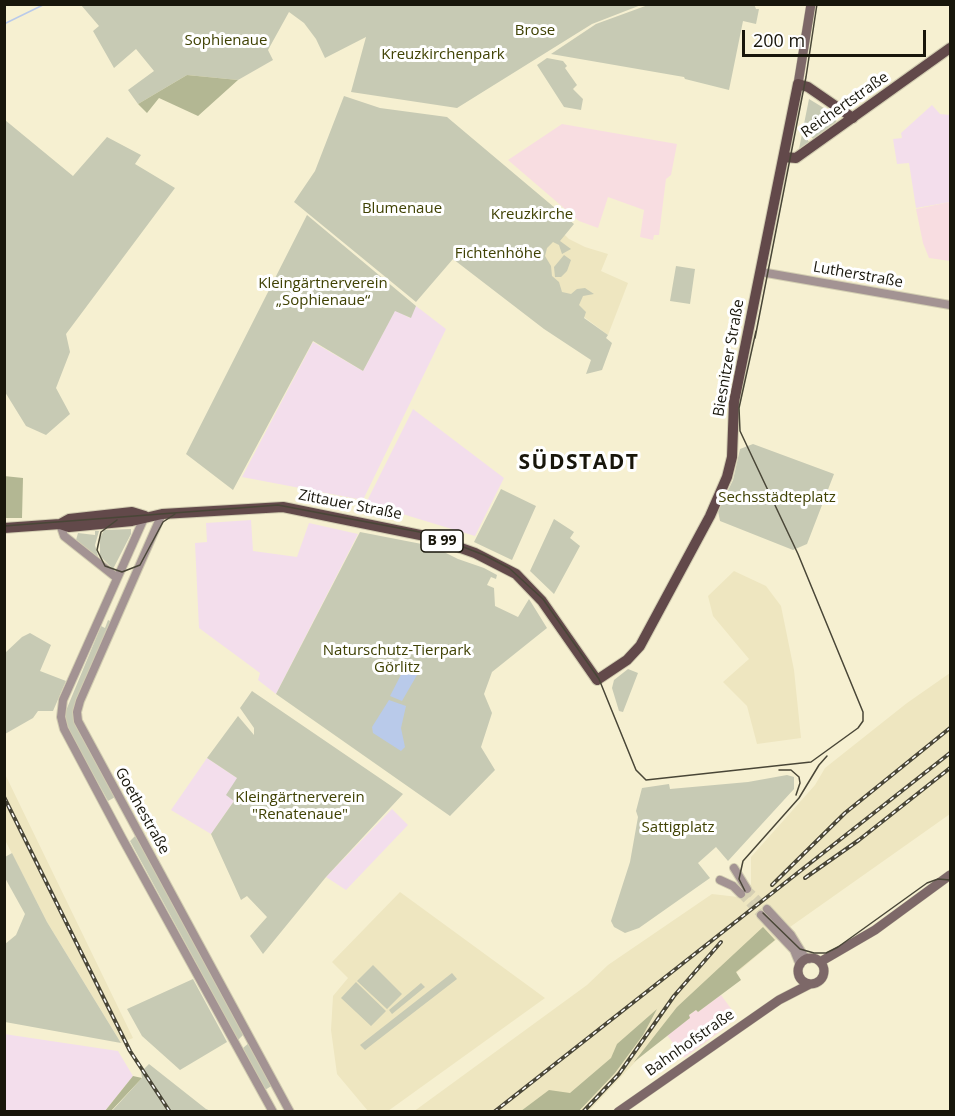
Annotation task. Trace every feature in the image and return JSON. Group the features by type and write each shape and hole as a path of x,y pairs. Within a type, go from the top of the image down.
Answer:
{"main road":[{"name":"Biesnitzer Straße","path":"597,680 627,660 640,646 710,516 726,477 732,457 734,402 784,157 811,4"},
{"name":"Reichertstraße","path":"784,157 796,158 951,48"},
{"path":"798,84 808,87 853,118"},
{"name":"Zittauer Straße","path":"4,528 60,524 69,519 129,513 145,516 283,507 397,529 456,545 504,567 530,587 597,680"},
{"name":"Bahnhofstraße","path":"618,1112 779,1000 819,981 822,967 951,875"},
{"path":"809,959 822,967"},
{"name":"Bahnhofstraße","path":"779,1000 794,985 799,970 809,959"},
{"path":"799,970 803,981 810,984"}],"street":[{"name":"Lutherstraße","path":"761,272 951,305"},
{"name":"Goethestraße","path":"162,514 80,701 78,722 290,1112"},
{"name":"Goethestraße","path":"145,516 63,700 61,714 64,729 273,1112"},
{"path":"60,524 64,536 117,578"},
{"path":"720,880 744,892 734,868"},
{"path":"799,970 794,950 764,912 809,959"}],"shaded area":[{"path":"932,105 940,114 950,115 950,202 916,208 909,163 897,164 893,139 902,138 901,133"},
{"path":"562,124 677,144 671,175 666,179 659,235 654,235 653,240 640,237 644,210 608,197 598,228 579,221 508,160"},
{"path":"950,202 950,261 929,258 923,243 916,209"},
{"path":"556,226 569,239 608,254 601,271 628,283 608,335 524,272"},
{"path":"416,306 446,329 363,500 242,477 313,342 363,371 395,310 410,318"},
{"path":"413,409 504,478 475,536 366,503"},
{"path":"251,520 253,551 297,557 309,523 358,534 276,694 258,680 260,673 199,628 195,543 207,542 206,523"},
{"path":"734,571 766,586 781,606 794,670 801,738 757,744 747,706 723,682 749,659 713,616 708,596"},
{"path":"950,673 950,814 790,927 771,906 758,919 777,939 654,1042 589,1111 413,1112 587,985 608,965 712,894 738,897 751,885 751,857 815,785 825,768 907,703"},
{"path":"207,758 237,778 234,801 211,834 171,810"},
{"path":"4,772 133,1038 121,1043 47,922 5,840"},
{"path":"392,809 408,825 346,890 326,877"},
{"path":"400,892 545,998 388,1111 368,1111 337,1074 331,1030 333,996 348,978 332,962"},
{"path":"721,995 732,1010 729,1025 684,1058 667,1035 690,1018 688,1016 696,1010 698,1012"},
{"path":"4,1034 118,1051 133,1076 105,1111 5,1111"}],"green space":[{"path":"754,4 756,9 759,9 756,24 743,21 729,90 684,77 551,54 596,24 648,5"},
{"path":"81,5 641,5 592,24 457,108 351,92 366,37 325,58 316,39 304,23 289,12 268,50 273,60 238,80 187,75 138,104 128,90 154,71 136,49 114,68 93,31 99,26"},
{"path":"547,58 563,61 567,66 565,68 577,85 573,89 583,99 581,110 564,107 537,65"},
{"path":"187,75 238,80 198,116 159,98 147,113 138,104"},
{"path":"344,96 380,108 447,117 574,224 560,241 571,249 562,254 559,245 553,242 547,248 545,256 551,266 552,276 559,282 562,292 571,294 577,289 585,288 594,294 583,296 579,305 586,312 584,318 608,335 606,338 612,343 602,370 586,374 591,360 544,329 453,259 416,302 294,202 315,171"},
{"path":"809,99 837,116 836,122 813,139 811,136 807,139 809,142 799,149"},
{"path":"5,120 73,176 107,137 141,155 135,164 175,188 66,334 70,352 56,388 70,414 46,435 26,426 5,392"},
{"name":"Kleingärtnerverein „Sophienaue“","path":"307,215 416,306 411,318 395,311 363,371 313,341 233,490 186,454"},
{"path":"564,255 571,260 567,271 561,277 555,277 554,267"},
{"path":"676,266 695,269 690,304 670,301"},
{"name":"Sechsstädteplatz","path":"753,444 834,474 807,544 793,550 720,521 718,511 733,480 740,449"},
{"path":"4,476 23,478 22,518 5,518"},
{"path":"501,489 536,506 512,560 474,542"},
{"path":"554,519 574,532 570,538 580,546 554,594 530,571"},
{"path":"131,529 131,534 113,569 100,556 100,538 104,530"},
{"path":"95,531 99,531 95,545 99,560 76,540 78,533 95,535"},
{"name":"Naturschutz-Tierpark Görlitz","path":"360,532 432,546 458,559 484,568 497,575 496,579 491,577 487,585 494,588 495,606 518,617 529,599 547,628 492,672 484,694 492,713 481,747 495,770 450,816 276,694"},
{"path":"108,620 112,622 73,713 117,796 108,801 67,727 65,713 101,626 105,628"},
{"path":"30,633 51,645 40,671 66,681 53,711 38,711 33,718 5,734 5,653 22,637"},
{"path":"628,669 638,673 623,712 619,711 612,688 614,680"},
{"name":"Kleingärtnerverein \"Renatenaue\"","path":"252,691 403,794 326,877 263,954 250,936 267,917 247,896 241,900 211,834 234,801 226,795 237,778 207,758 238,716 254,735 254,728 240,708"},
{"name":"Sattigplatz","path":"787,775 794,777 794,789 728,861 716,847 698,863 710,878 639,928 625,933 614,927 611,921 630,862 638,817 636,811 642,788 669,784 670,789 748,782"},
{"path":"136,835 245,1033 238,1040 130,841"},
{"path":"12,853 47,922 121,1043 5,1022 5,944 16,935 25,914 5,878 5,857"},
{"path":"763,927 775,940 736,972 741,980 698,1012 696,1010 689,1015 690,1018 634,1062 677,1007"},
{"path":"373,965 402,994 387,1009 357,981"},
{"path":"452,973 457,979 365,1050 360,1045"},
{"path":"193,979 227,1042 180,1070 142,1036 127,1009"},
{"path":"356,982 386,1011 371,1026 341,998"},
{"path":"421,983 425,987 392,1014 389,1010"},
{"path":"657,1009 643,1035 615,1073 579,1111 521,1111 549,1090 570,1093 611,1058 617,1044"},
{"path":"250,1042 273,1085 265,1090 243,1048"},
{"path":"149,1064 211,1111 111,1112 142,1078 141,1072"},
{"path":"133,1076 142,1078 111,1111 105,1111"}],"water":[{"path":"405,667 417,675 402,701 390,696"},
{"path":"389,700 406,706 401,728 405,747 401,751 373,733 372,727"}],"waterway":[{"path":"4,24 45,4"}],"tunnel":[{"path":"747,889 767,909"},
{"path":"741,894 761,915"}],"tram line":[{"path":"755,338 806,77 817,4"},
{"path":"4,526 278,505 430,534 484,555 509,568 543,599 599,679 636,770 646,780 811,762 858,728 863,721 863,712 798,554 740,431 739,408 756,331"},
{"path":"117,520 101,532 97,550 105,566 122,572 140,565 163,522 175,514"},
{"path":"745,891 739,879 743,861 799,798 827,756"},
{"path":"779,770 791,770 799,777 800,783 796,795"},
{"path":"763,913 800,949 814,953 826,953 838,947 927,883 938,879 950,880"}],"railway":[{"path":"772,885 845,813 950,728"},
{"path":"494,1112 950,753"},
{"path":"805,878 859,840 950,768"},
{"path":"4,797 130,1051 170,1112"},
{"path":"583,1112 619,1074 674,996 721,942"}],"district":[{"name":"SÜDSTADT","path":"579,463"}],"park label":[{"name":"Brose","path":"535,31"},
{"name":"Sophienaue","path":"226,41"},
{"name":"Kreuzkirchenpark","path":"443,55"},
{"name":"Blumenaue","path":"402,209"},
{"name":"Kreuzkirche","path":"532,215"},
{"name":"Fichtenhöhe","path":"498,254"}]}
